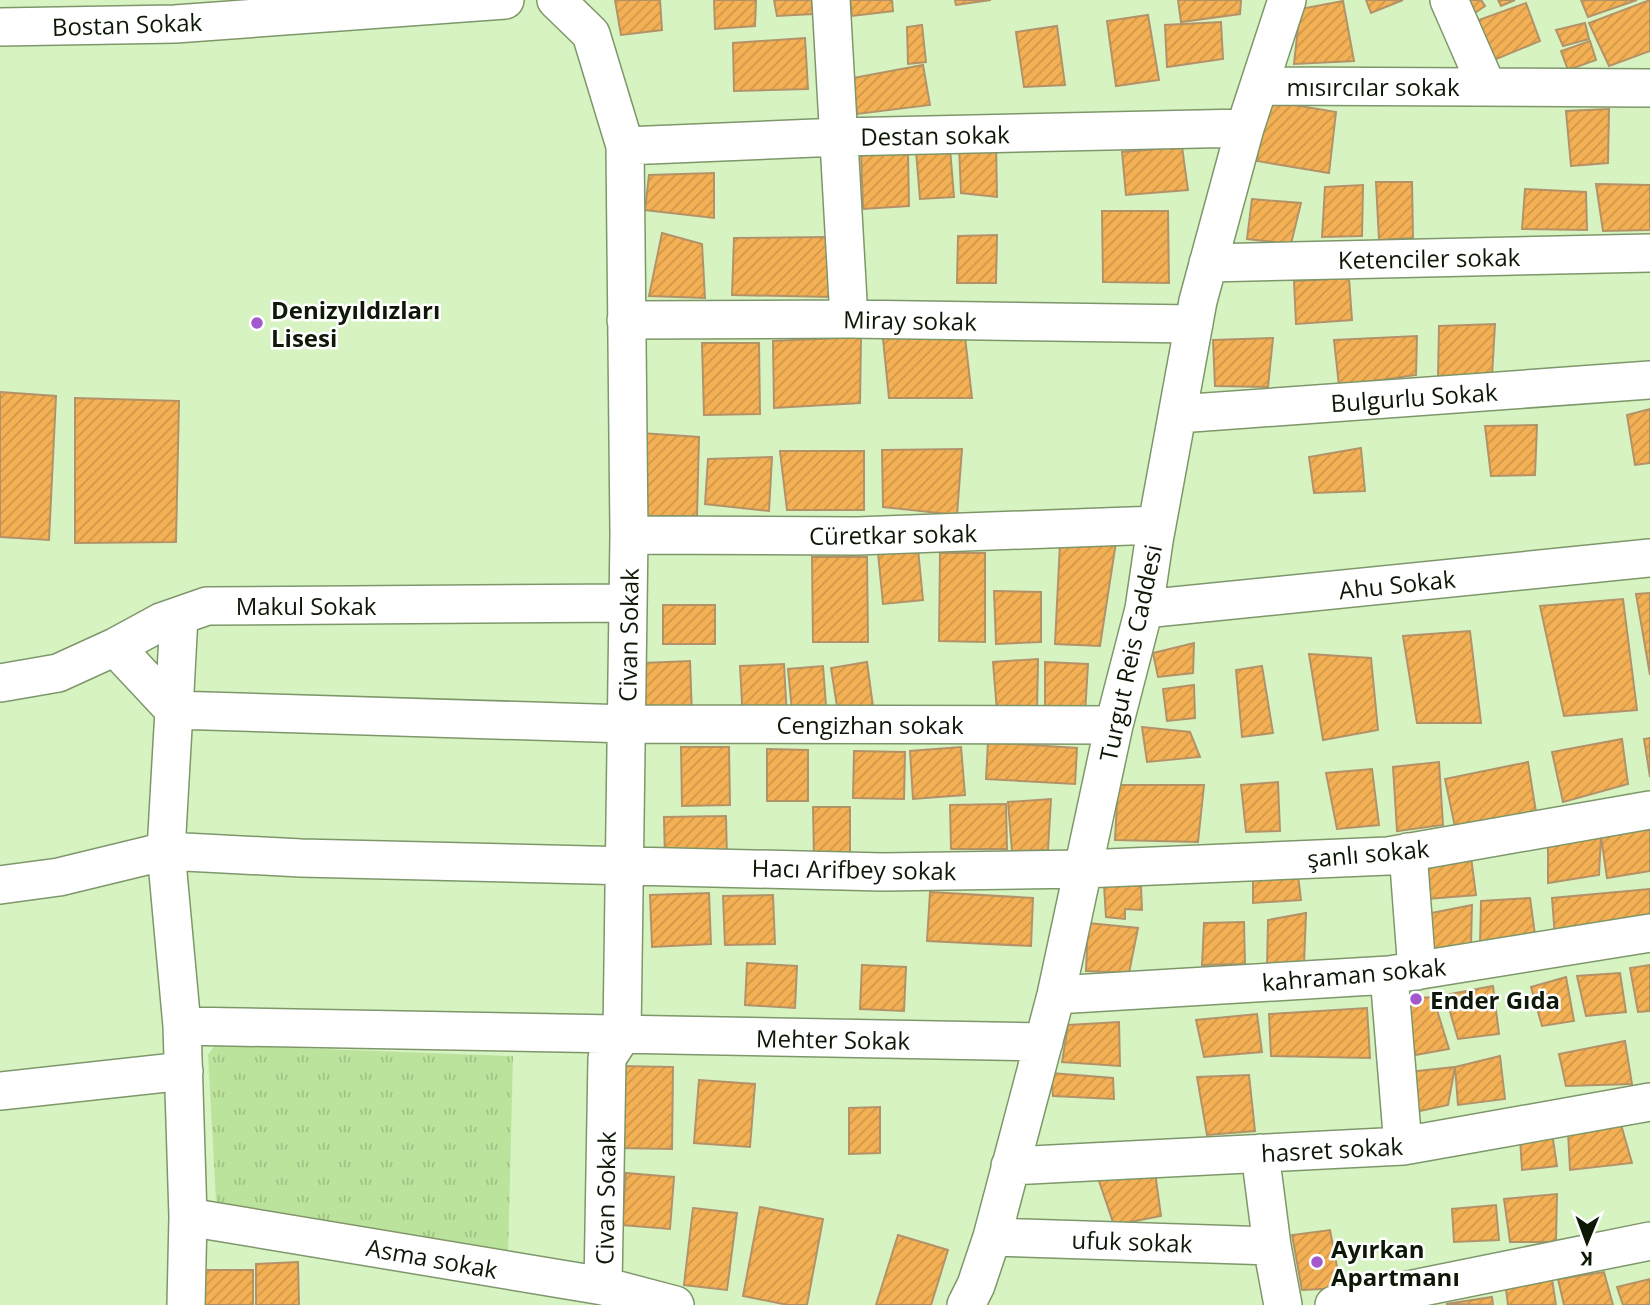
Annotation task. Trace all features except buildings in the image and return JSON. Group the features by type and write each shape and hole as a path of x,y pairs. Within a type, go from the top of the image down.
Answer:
{"street":[{"name":"Bostan Sokak","path":"0,27 71,13 175,24 505,0"},
{"name":"Civan Sokak","path":"555,0 591,33 625,146 629,535 622,1035 607,1058 603,1286"},
{"path":"831,0 849,319"},
{"name":"Turgut Reis Caddesi","path":"966,1305 976,1285 992,1237 1056,995 1114,724 1144,609 1194,324 1208,263 1245,128 1287,0"},
{"name":"mısırcılar sokak","path":"1449,0 1487,87"},
{"name":"mısırcılar sokak","path":"1259,86 1650,88"},
{"name":"Destan sokak","path":"625,146 839,137 1245,128"},
{"name":"Ketenciler sokak","path":"1208,263 1650,253"},
{"name":"Miray sokak","path":"626,320 849,319 1194,324"},
{"name":"Bulgurlu Sokak","path":"1178,414 1650,380"},
{"name":"Cüretkar sokak","path":"629,535 857,536 1157,526"},
{"name":"Ahu Sokak","path":"1144,609 1650,558"},
{"name":"Makul Sokak","path":"0,682 58,673 162,622 207,606 628,603"},
{"path":"179,616 166,851 184,1071 188,1217 186,1305"},
{"path":"115,647 174,710"},
{"name":"Cengizhan sokak","path":"174,710 626,724 1114,724"},
{"name":"şanlı sokak","path":"1083,869 1388,856 1650,810"},
{"name":"Hacı Arifbey sokak","path":"0,885 59,877 166,851 300,858 884,872 1083,869"},
{"path":"1403,1146 1403,973 1408,852"},
{"name":"kahraman sokak","path":"1056,995 1403,973 1650,933"},
{"name":"Mehter Sokak","path":"182,1026 1044,1042"},
{"path":"0,1091 184,1071"},
{"name":"hasret sokak","path":"1010,1166 1403,1146 1650,1102"},
{"path":"1260,1153 1283,1305"},
{"name":"Asma sokak","path":"188,1217 603,1286 675,1305"},
{"name":"ufuk sokak","path":"992,1237 1272,1246"},
{"path":"1334,1305 1650,1241"}],"green space":[{"path":"215,1045 513,1056 508,1256 223,1209 216,1200 208,1055"}],"place":[{"name":"Denizyıldızları Lisesi","path":"257,323"},
{"name":"Ender Gıda","path":"1416,999"},
{"name":"Ayırkan Apartmanı","path":"1317,1262"}]}
